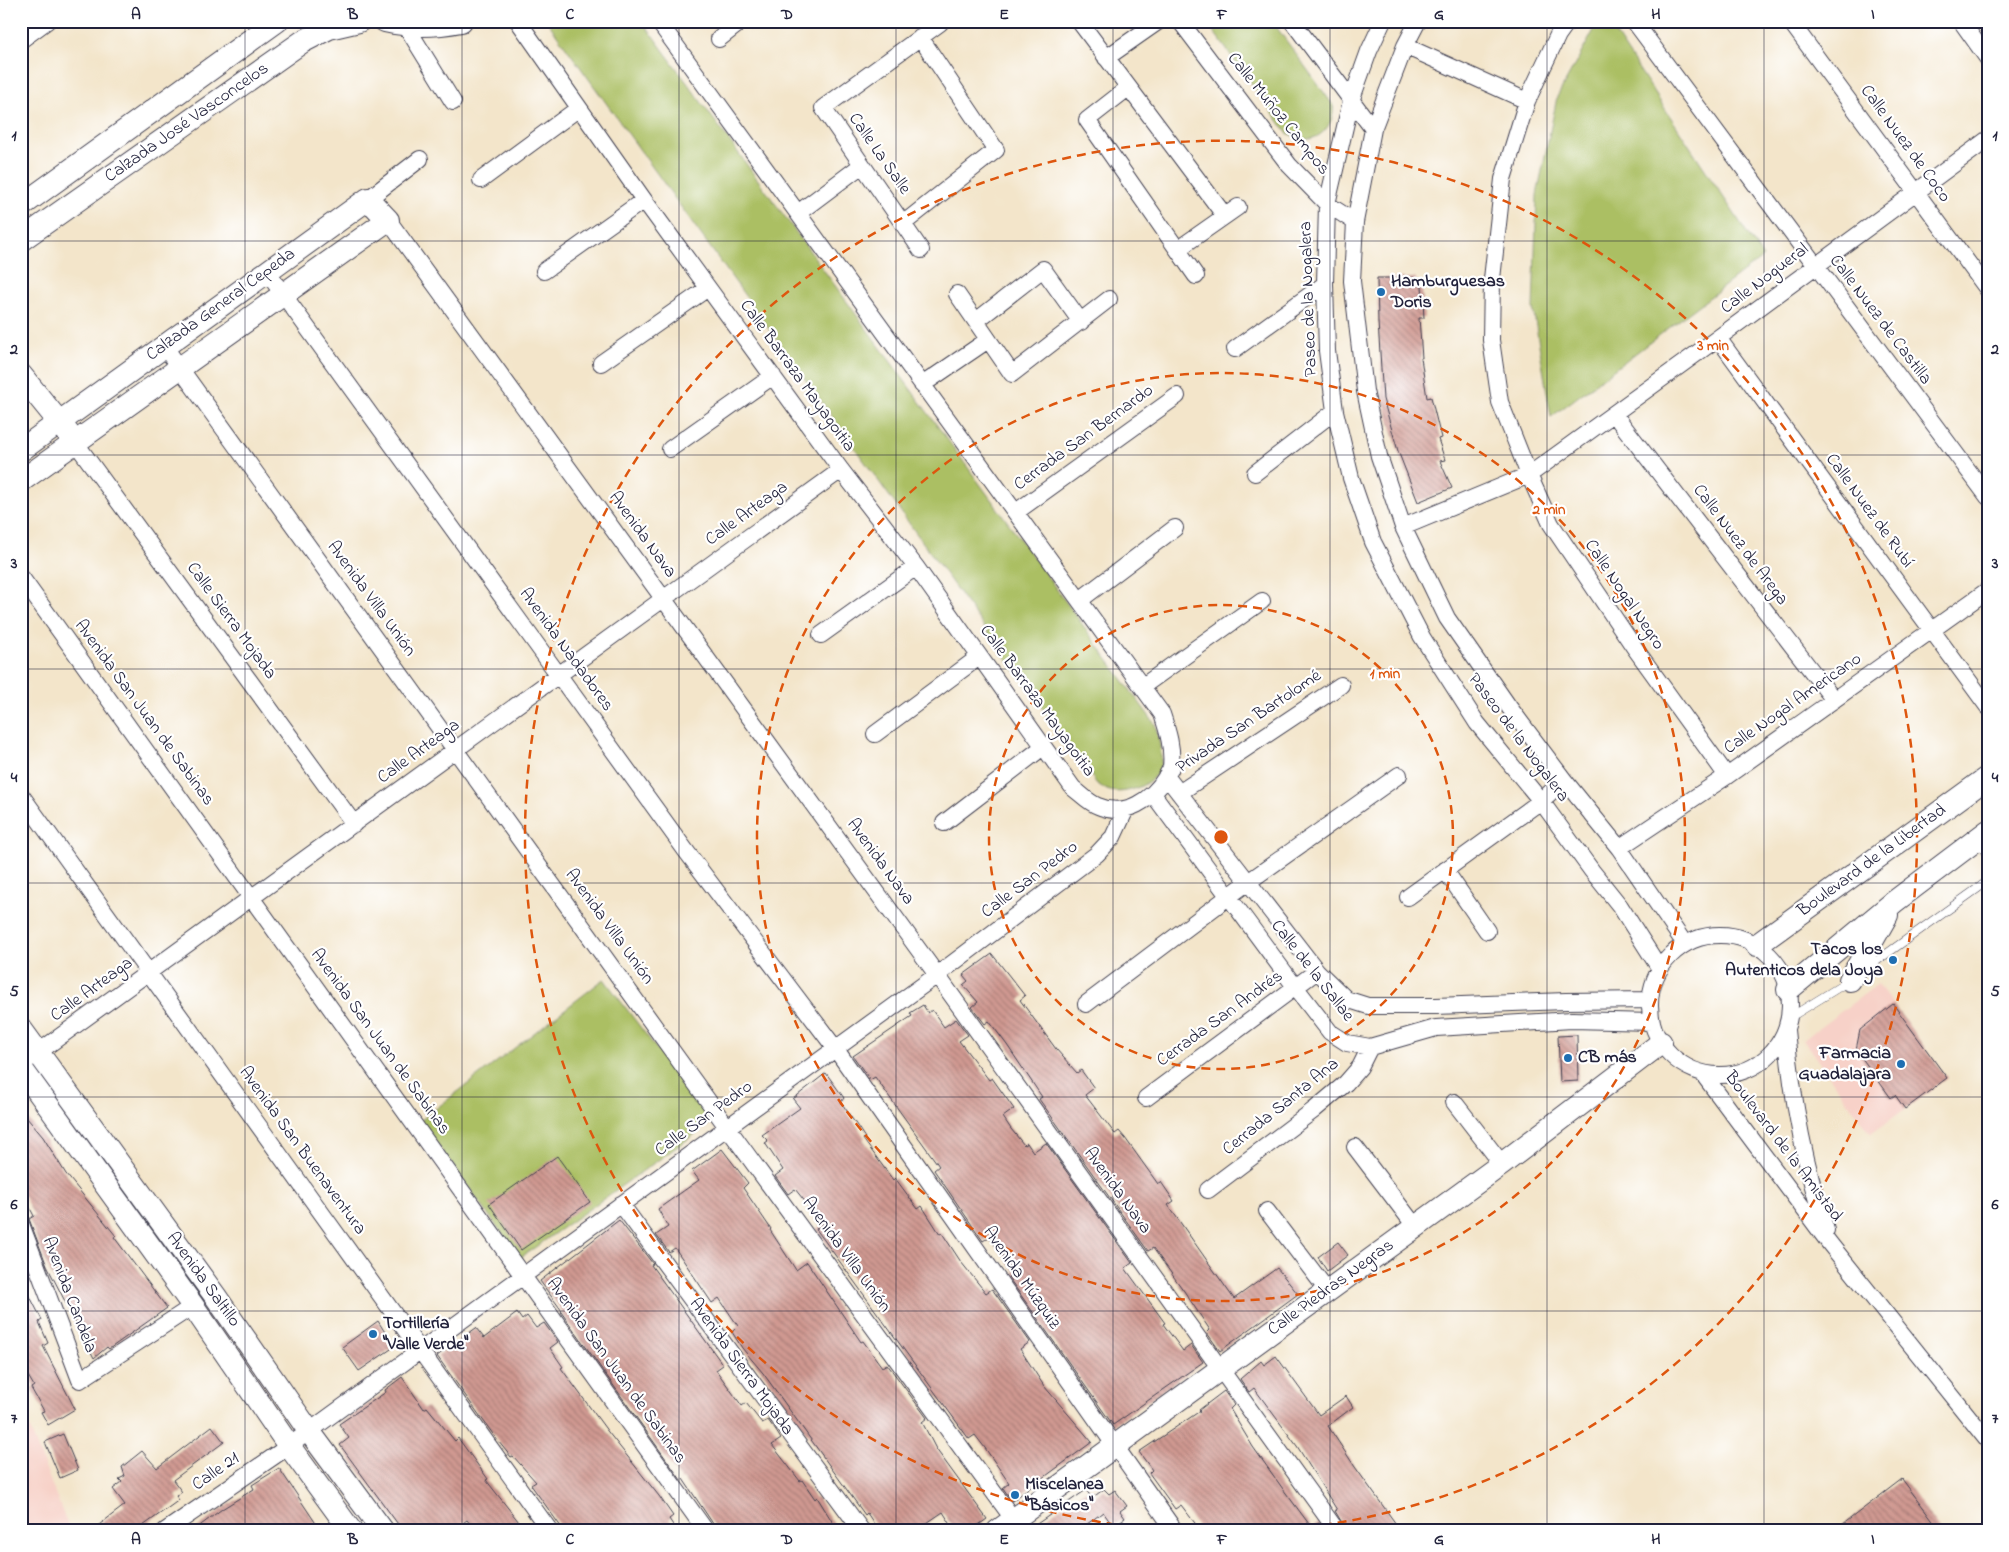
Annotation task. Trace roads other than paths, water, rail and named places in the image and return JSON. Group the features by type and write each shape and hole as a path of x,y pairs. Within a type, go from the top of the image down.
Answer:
{"street":[{"path":"21,40 47,21"},
{"name":"Calzada José Vasconcelos","path":"21,206 276,21"},
{"name":"Calzada José Vasconcelos","path":"21,240 302,42 329,28 360,21"},
{"path":"396,23 444,24 462,21"},
{"name":"Calle Barraza Mayagoitia","path":"518,21 644,200 841,470 916,567 1073,788 1097,806 1113,810 1126,809"},
{"path":"658,21 1162,714 1171,744 1170,769 1153,794 1144,801 1126,809"},
{"path":"718,39 742,21"},
{"path":"1079,21 1128,88 1232,212 1178,249"},
{"path":"1106,58 1159,21"},
{"name":"Calle Muñoz Campos","path":"1180,21 1289,165 1326,204 1354,222"},
{"path":"1292,21 1373,129"},
{"name":"Paseo de la Nogalera","path":"1383,21 1369,51 1351,101 1326,204 1325,284 1327,351 1335,411 1351,478 1373,542 1422,637 1477,723 1540,801 1620,906 1660,969"},
{"name":"Paseo de la Nogalera","path":"1418,21 1373,129 1354,222 1352,281 1364,391 1379,456 1403,527 1447,618 1509,707 1564,780 1619,848 1686,944"},
{"name":"Calle Nogal Negro","path":"1568,21 1558,35 1527,101 1503,179 1492,279 1491,340 1500,402 1551,524 1634,647 1727,776"},
{"name":"Calle Nuez de Castilla","path":"1634,21 1988,497"},
{"name":"Calle Nuez de Coco","path":"1790,21 1988,290"},
{"path":"1961,21 1988,59"},
{"path":"396,23 453,102"},
{"path":"904,224 996,150 920,37 940,23"},
{"name":"Calle La Salle","path":"920,37 823,108 921,250"},
{"path":"1406,46 1527,101"},
{"path":"1128,88 1088,120 1196,276"},
{"path":"481,180 579,108"},
{"name":"Calle Nogueral","path":"1403,527 1529,475 1988,139"},
{"name":"Calzada General Cepeda","path":"21,450 368,199 420,159"},
{"path":"798,213 862,165"},
{"path":"368,199 388,220"},
{"path":"544,271 644,200"},
{"name":"Calzada General Cepeda","path":"21,481 388,220"},
{"name":"Avenida Nava","path":"388,220 937,974 1337,1531"},
{"path":"976,321 1043,269 1081,322"},
{"name":"Avenida Nadadores","path":"267,272 686,850 835,1048"},
{"path":"1235,349 1325,284"},
{"path":"601,364 708,288"},
{"path":"957,294 1012,374 1109,300"},
{"name":"Calle Nuez de Rubí","path":"1718,338 1988,707"},
{"path":"922,385 988,340"},
{"name":"Avenida Villa Unión","path":"164,346 727,1127 1011,1527"},
{"path":"21,375 75,442"},
{"path":"670,449 773,376"},
{"name":"Cerrada San Bernardo","path":"1016,512 1176,396"},
{"path":"1255,472 1335,411"},
{"name":"Calle Nuez de Arega","path":"1614,414 1834,700"},
{"name":"Calle Sierra Mojada","path":"75,442 354,824"},
{"name":"Calle Arteaga","path":"27,1062 841,470"},
{"path":"1080,600 1175,528"},
{"path":"821,635 916,567"},
{"name":"Avenida San Juan de Sabinas","path":"21,576 706,1531"},
{"name":"Calle Nogal Americano","path":"1619,848 1727,776 1988,590"},
{"path":"1143,686 1262,601"},
{"path":"875,734 980,657"},
{"name":"Privada San Bartolomé","path":"1179,793 1341,685"},
{"path":"944,823 1043,748"},
{"path":"1086,1004 1248,882 1399,774"},
{"name":"Calle de la Sallae","path":"1166,776 1317,971 1346,999 1368,1006 1650,1000"},
{"name":"Boulevard de la Libertad","path":"1756,945 1988,777"},
{"path":"1408,898 1540,801 1564,780"},
{"name":"Calle de la Sallae","path":"1153,794 1330,1032 1347,1043 1370,1047 1436,1028 1572,1020 1652,1022"},
{"name":"Avenida San Buenaventura","path":"21,795 550,1531"},
{"name":"Calle San Pedro","path":"289,1446 937,974 1097,854 1113,837 1126,809"},
{"path":"1788,990 1894,902 1984,841"},
{"path":"1445,870 1487,931"},
{"path":"1850,980 1894,902"},
{"path":"1714,935 1743,939 1756,945 1777,964 1784,976 1788,990 1790,1004 1788,1024 1776,1048 1762,1062 1744,1072 1724,1076 1704,1074 1687,1067 1673,1057 1661,1043 1652,1022 1650,1000 1660,969 1672,955 1686,944 1714,935"},
{"name":"Cerrada San Andrés","path":"1146,1098 1317,971"},
{"path":"1436,1006 1436,1028"},
{"name":"Boulevard de la Amistad","path":"1788,1024 1791,1084 1800,1138 1813,1192 1830,1244"},
{"name":"Avenida Saltillo","path":"21,1029 27,1062 289,1446 352,1531"},
{"name":"Calle Piedras Negras","path":"1011,1527 1116,1446 1502,1164 1661,1043"},
{"name":"Cerrada Santa Ana","path":"1208,1190 1314,1110 1346,1083 1360,1068 1370,1047"},
{"name":"Avenida Múzquiz","path":"835,1048 1175,1531"},
{"name":"Avenida Saltillo","path":"27,1062 216,1297 309,1431 383,1531"},
{"name":"Boulevard de la Amistad","path":"1704,1074 1830,1244 1988,1441"},
{"path":"1454,1102 1502,1164"},
{"path":"1355,1147 1415,1226"},
{"name":"Avenida Sierra Mojada","path":"621,1204 862,1531"},
{"path":"1267,1211 1327,1290"},
{"name":"Avenida Candela","path":"21,1224 80,1380 193,1306"},
{"name":"Calle 21","path":"165,1531 289,1446"}],"lane":[{"path":"1788,1024 1988,881"}],"place":[{"name":"Hamburguesas Doris","path":"1381,292"},
{"name":"Tacos los Autenticos dela Joya","path":"1893,960"},
{"name":"CB más","path":"1568,1058"},
{"name":"Farmacia Guadalajara","path":"1901,1064"},
{"name":"Tortillería \"Valle Verde\"","path":"373,1334"},
{"name":"Miscelanea \"Básicos\"","path":"1015,1495"}]}
